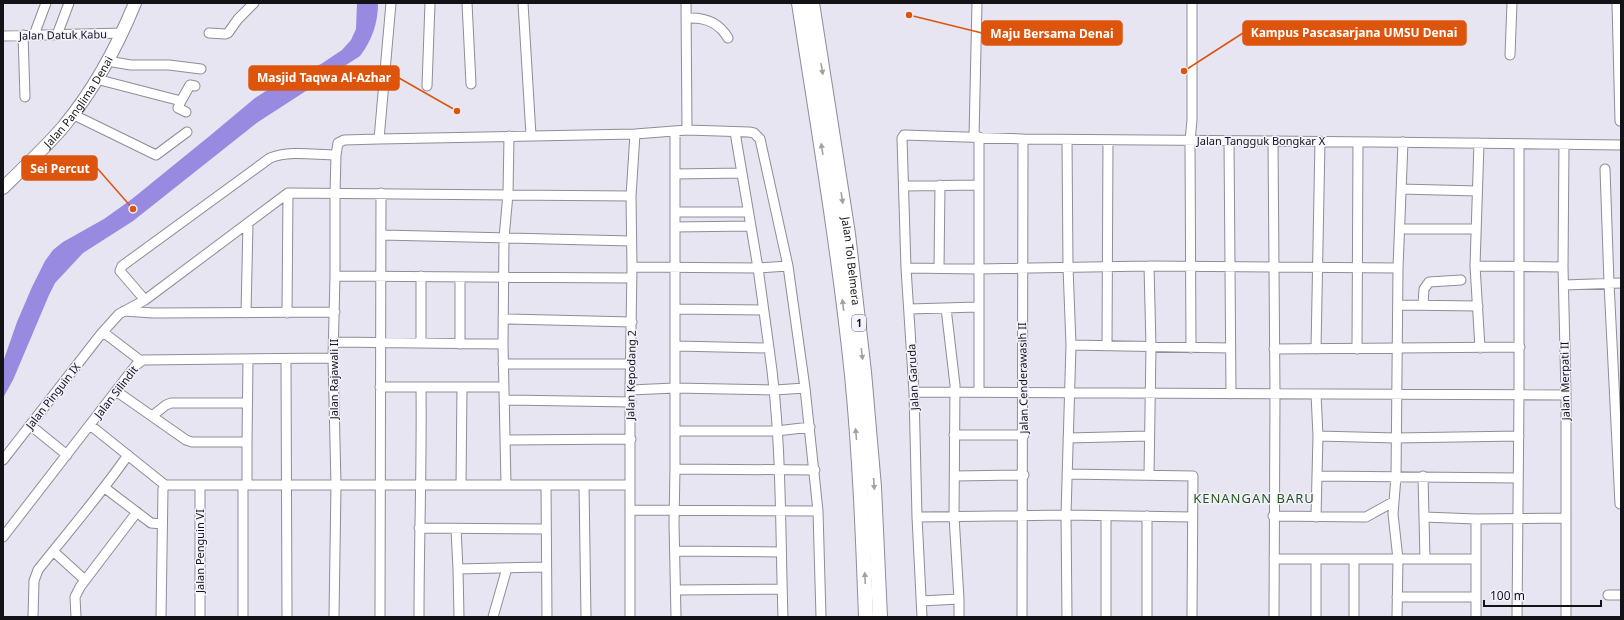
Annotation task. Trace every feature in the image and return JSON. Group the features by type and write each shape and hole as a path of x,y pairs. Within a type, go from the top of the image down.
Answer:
{"highway":[{"name":"Jalan Tol Belmera","path":"799,3 809,31 848,234 864,372 874,487 880,617"},
{"name":"Jalan Tol Belmera","path":"812,3 809,31 852,375 861,489 866,617"}],"main road":[{"name":"Jalan Panglima Denai","path":"3,188 63,126 72,114 108,61 123,33 135,3"}],"street":[{"path":"34,35 46,3"},
{"path":"58,34 69,3"},
{"path":"209,33 228,33 238,19 254,3"},
{"path":"391,3 379,139 635,134 687,130 754,133 760,139 788,266 810,427 818,511 821,617"},
{"path":"427,86 430,3"},
{"path":"467,3 470,84"},
{"path":"523,3 531,135"},
{"path":"686,3 687,130"},
{"path":"977,3 979,392"},
{"path":"1191,348 1190,266 1192,3"},
{"path":"1510,54 1512,3"},
{"path":"1617,3 1620,122"},
{"path":"686,18 696,18 713,22 728,38"},
{"name":"Jalan Datuk Kabu","path":"3,36 123,33"},
{"path":"24,35 25,97"},
{"path":"108,61 131,65 169,65 201,69"},
{"path":"96,79 181,101"},
{"path":"186,112 178,109 177,106 190,85 196,86"},
{"path":"72,114 156,154 187,132"},
{"path":"675,131 676,346 674,510 676,617"},
{"path":"735,132 758,268 775,390 780,511 782,617"},
{"name":"Jalan Kepodang 2","path":"630,617 630,390 632,322 631,196 635,134"},
{"name":"Jalan Tangguk Bongkar X","path":"903,136 1108,140 1191,134 1228,141 1621,145"},
{"path":"506,485 503,387 503,319 504,238 508,194 509,136"},
{"name":"Jalan Garuda","path":"903,136 906,268 914,392 922,617"},
{"name":"Jalan Rajawali II","path":"334,617 336,485 333,358 335,312 334,192 336,155 339,141 379,139"},
{"name":"Jalan Cenderawasih II","path":"1022,617 1024,475 1022,268 1023,139"},
{"path":"1067,140 1068,267 1071,345 1066,515 1067,617"},
{"path":"1107,346 1108,140"},
{"path":"1228,141 1231,394"},
{"path":"1273,141 1275,394 1273,516 1274,617"},
{"path":"1316,349 1320,141"},
{"path":"1357,349 1358,142"},
{"path":"1397,617 1398,558 1394,528 1394,502 1396,476 1396,348 1398,268 1403,142"},
{"path":"1479,144 1475,266 1480,348"},
{"name":"Jalan Merpati II","path":"1564,144 1563,267 1566,395 1566,617"},
{"path":"1517,617 1520,395 1519,145"},
{"path":"145,300 120,271 122,266 270,158 277,155 286,154 336,155"},
{"path":"1605,169 1609,283 1618,387 1620,504"},
{"path":"675,174 742,173"},
{"path":"904,186 979,185"},
{"path":"939,268 940,186"},
{"path":"1401,189 1477,191"},
{"path":"287,313 288,193 334,192 631,196"},
{"name":"Jalan Pinguin IX","path":"3,460 103,332 123,311 145,300 288,193"},
{"path":"380,617 381,193"},
{"path":"675,212 748,212"},
{"path":"246,313 248,222"},
{"path":"675,227 751,226"},
{"path":"1400,229 1476,228"},
{"path":"382,235 631,241"},
{"path":"632,267 758,268 788,266"},
{"path":"1149,266 1151,347 1149,475"},
{"path":"906,268 979,269 1149,266 1273,266 1398,268"},
{"path":"1475,266 1563,267"},
{"path":"335,276 632,278"},
{"path":"421,276 421,343"},
{"path":"460,277 460,344"},
{"path":"1424,305 1424,289 1429,282 1461,280"},
{"path":"1564,285 1621,283"},
{"path":"1398,305 1478,306"},
{"path":"909,309 978,307"},
{"path":"946,308 955,385 954,516 958,617"},
{"path":"676,309 763,310"},
{"path":"123,311 153,313 335,312"},
{"path":"503,319 632,322"},
{"path":"103,332 141,361"},
{"path":"334,342 503,344"},
{"path":"1071,345 1230,348"},
{"path":"676,346 769,348"},
{"path":"1274,349 1520,347"},
{"name":"Jalan Silindit","path":"3,537 141,361 145,359 286,360 333,358"},
{"path":"243,617 248,360"},
{"path":"286,360 287,617"},
{"path":"503,364 631,364"},
{"path":"380,387 503,387"},
{"path":"419,617 419,528 422,485 421,387"},
{"path":"461,485 462,387"},
{"path":"630,390 675,388 775,390 805,388"},
{"path":"116,391 186,440 192,442 247,442"},
{"path":"914,392 1566,395"},
{"path":"1316,394 1318,436 1316,517"},
{"path":"504,400 631,402"},
{"path":"152,416 166,405 172,403 247,403"},
{"path":"30,425 67,455"},
{"path":"90,425 165,485 630,485"},
{"path":"675,431 777,431 810,427"},
{"path":"954,435 1024,435"},
{"path":"1068,438 1149,436"},
{"path":"1318,436 1396,438 1519,436"},
{"path":"505,440 631,439"},
{"path":"33,617 34,581 38,570 89,506 106,488 128,455"},
{"path":"675,469 814,470"},
{"path":"1067,474 1193,476 1192,517 1194,541 1192,617"},
{"path":"955,476 1024,475"},
{"path":"1317,476 1518,478"},
{"path":"1423,476 1425,559"},
{"path":"160,617 162,524 165,485"},
{"name":"Jalan Penguin VI","path":"200,485 200,617"},
{"path":"546,485 547,617"},
{"path":"584,485 586,617"},
{"path":"106,488 151,523 162,524"},
{"path":"1273,516 1366,517 1394,502"},
{"path":"630,510 818,511"},
{"path":"76,617 75,597 80,587 137,512"},
{"path":"918,517 1023,515 1192,517"},
{"path":"1147,516 1147,617"},
{"path":"1106,517 1106,617"},
{"path":"1424,517 1476,519 1566,518"},
{"path":"1476,519 1476,617"},
{"path":"419,528 546,529"},
{"path":"456,529 459,617"},
{"path":"52,551 85,580"},
{"path":"675,552 781,552"},
{"path":"1274,559 1476,559"},
{"path":"1316,559 1316,617"},
{"path":"1354,559 1354,617"},
{"path":"493,617 507,568"},
{"path":"458,569 546,568"},
{"path":"676,590 782,589"},
{"path":"1608,595 1621,595"},
{"path":"1397,597 1476,597"},
{"path":"921,600 958,599"}],"shaded area":[{"path":"357,3 378,3 374,31 360,56 258,122 133,221 83,253 55,283 13,380 3,398 3,362 17,322 32,287 45,261 53,250 63,242 104,219 132,199 255,98 277,84 321,64 342,50 351,40 356,29"}],"place":[{"name":"Maju Bersama Denai","path":"909,15"},
{"name":"Kampus Pascasarjana UMSU Denai","path":"1184,71"},
{"name":"Masjid Taqwa Al-Azhar","path":"457,111"},
{"name":"Sei Percut","path":"133,209"}],"district":[{"name":"KENANGAN BARU","path":"1254,498"}]}
